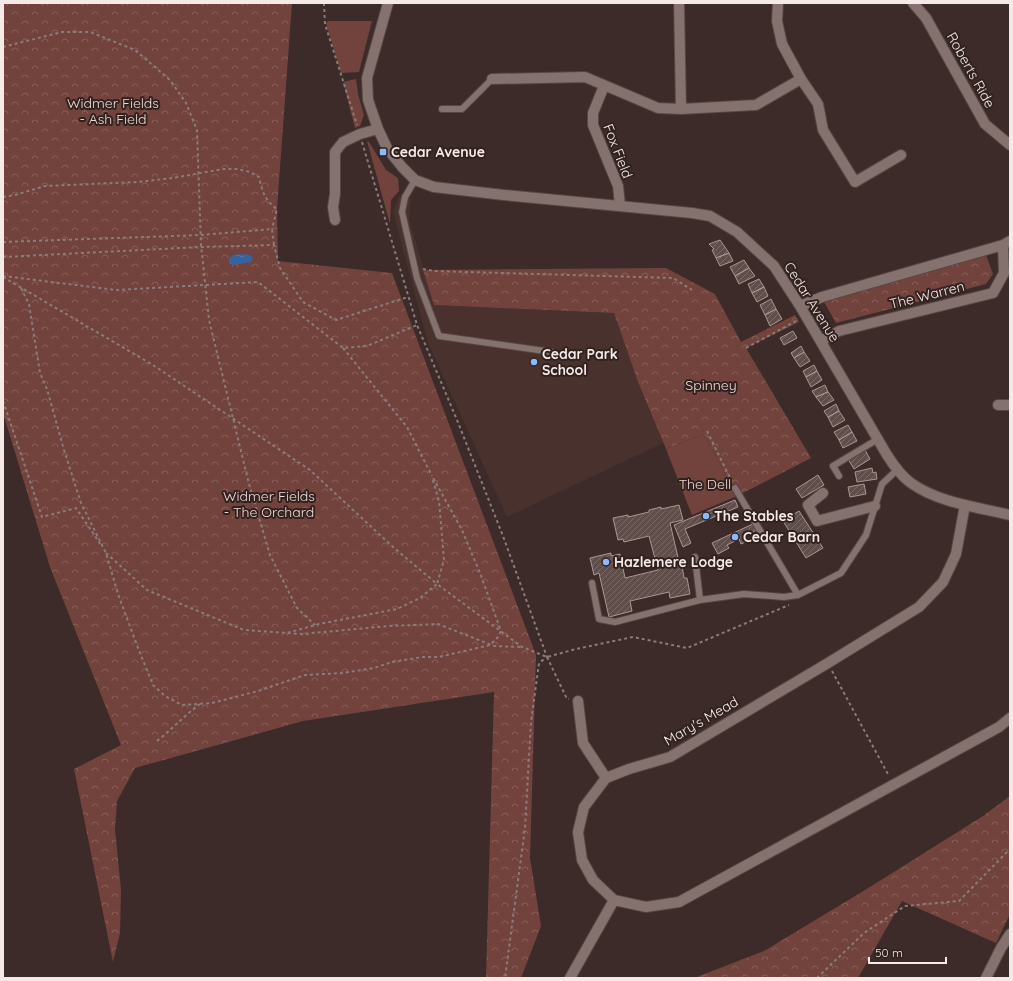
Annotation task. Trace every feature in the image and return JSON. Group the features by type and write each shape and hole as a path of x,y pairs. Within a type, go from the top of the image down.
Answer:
{"street":[{"name":"Cedar Avenue","path":"388,3 367,78 368,100 378,129 387,148 402,167 415,180 434,187 504,195 620,205 710,216 736,232 774,266 800,306 897,470 911,483 934,496 1010,515"},
{"path":"679,3 681,109"},
{"path":"778,3 777,21 782,44 801,79 818,104 823,130 852,184 901,155"},
{"name":"Roberts Ride","path":"912,3 926,18 985,124 1010,145"},
{"path":"492,79 585,77 658,108 681,109 756,104 801,79"},
{"name":"Fox Field","path":"604,86 593,113 593,125 618,186 620,205"},
{"path":"335,220 333,207 335,194 335,152 343,142 360,134 378,129"},
{"name":"The Warren","path":"800,306 822,296 1006,243 1004,274 994,293 840,331 821,341"},
{"path":"998,405 1010,405"},
{"path":"823,493 808,505 817,520 875,506"},
{"name":"Mary's Mead","path":"606,778 670,756 828,663 919,607 943,582 956,554 965,504"},
{"path":"578,701 583,743 606,778 584,807 578,832 582,860 593,880 614,900 646,907 679,902 999,727 1010,718"},
{"path":"570,978 614,900"},
{"path":"986,978 1000,948 1010,934"}],"lane":[{"path":"442,109 462,109 492,79"},
{"path":"415,180 405,197 402,212 418,278 439,336 552,352"},
{"path":"839,476 832,466 878,439"},
{"path":"592,584 599,619 615,622 700,600 744,594 784,597 798,595 841,573 866,535 882,484 897,470"},
{"path":"735,488 798,595"},
{"path":"695,558 700,600"}],"path":[{"path":"324,3 325,24 360,134 417,325 504,536 547,657 567,699 578,701"},
{"path":"3,47 62,32 90,32 135,50 170,80 186,103 197,130 201,248 209,320 248,484 270,555 297,608 315,625"},
{"path":"3,197 45,186 138,182 224,169 237,169 250,172 259,177 263,195 270,205 277,210 272,229 274,245 280,268 303,302 336,320 408,297"},
{"path":"3,242 201,235 272,229"},
{"path":"3,257 274,245"},
{"path":"421,262 423,270 434,271 673,278 692,290"},
{"path":"3,276 116,290 258,282 343,348 407,427 462,530 480,573 501,631 498,637 490,645 439,657 423,657 392,662 374,668 343,673 305,675 258,691 212,703 182,705 165,696 153,685 118,594 106,553 81,503 64,450 47,388 40,373 29,304 21,288"},
{"path":"3,276 153,365 310,470 393,547 436,584 522,647 547,657"},
{"path":"746,348 806,316"},
{"path":"343,348 367,346 417,325"},
{"path":"3,401 42,517 76,508 106,553 147,590 244,630 302,634 389,626 438,624 490,645 522,647"},
{"path":"707,431 735,488"},
{"path":"287,633 315,625 397,609 420,598 436,584 444,560 439,501 432,476"},
{"path":"505,978 525,828 531,722 539,663 547,657 576,649 633,637 687,648 788,606 798,595"},
{"path":"828,663 894,784"},
{"path":"157,741 171,730 185,715 201,704"},
{"path":"818,978 864,933 905,906 959,901 1010,849"}],"shaded area":[{"name":"Cedar Park School","path":"399,196 411,199 409,219 434,305 614,313 638,382 663,443 507,517 428,343 393,212"}],"green space":[{"name":"Widmer Fields - The Orchard","path":"3,3 292,3 277,209 278,261 392,273 536,655 530,858 541,926 521,978 486,978 494,692 303,721 135,768 117,801 115,829 121,890 120,933 113,962 74,769 121,745 50,567 3,413"},
{"path":"328,21 372,21 359,72 341,73 326,23"},
{"path":"356,79 358,94 364,115 360,126 355,128 343,82"},
{"path":"367,141 386,170 398,178 399,191 391,200 390,224"},
{"path":"986,255 993,274 986,284 836,323 823,300"},
{"name":"Spinney","path":"666,268 715,294 741,342 795,315 799,322 746,348 811,458 737,496 704,434 666,449 638,382 614,313 434,305 423,270"},
{"name":"The Dell","path":"704,434 737,496 692,515 666,449"},
{"path":"1010,796 1010,914 996,943 902,901 858,978 694,978 764,951 983,816"}],"water":[{"path":"233,255 250,255 253,258 251,262 233,265 229,263 229,258"}],"building":[{"path":"720,240 729,253 716,258 712,250 714,249 709,244"},
{"path":"729,253 733,261 720,266 716,258"},
{"path":"744,260 749,268 735,276 730,267"},
{"path":"749,268 755,276 739,284 735,276"},
{"path":"759,279 764,287 752,293 748,284"},
{"path":"764,287 768,296 757,302 752,293"},
{"path":"771,299 776,309 765,315 760,305"},
{"path":"776,309 782,319 770,326 765,315"},
{"path":"793,331 797,338 784,345 780,338"},
{"path":"801,346 804,352 794,358 791,353"},
{"path":"804,352 810,361 800,367 794,358"},
{"path":"814,365 817,371 806,377 803,371"},
{"path":"817,371 822,380 811,387 806,377"},
{"path":"825,385 828,392 816,397 812,391"},
{"path":"828,392 834,400 823,406 816,397"},
{"path":"836,404 839,411 828,417 824,411"},
{"path":"839,411 845,420 833,427 828,417"},
{"path":"848,425 852,432 839,440 834,432"},
{"path":"852,432 857,441 843,448 839,440"},
{"path":"865,450 870,459 854,469 848,459"},
{"path":"872,468 873,473 876,472 877,479 857,482 855,472"},
{"path":"818,475 824,485 802,498 796,489"},
{"path":"864,484 866,494 850,497 848,487"},
{"name":"The Stables","path":"735,500 738,507 685,529 691,543 683,547 674,525"},
{"name":"Hazlemere Lodge","path":"679,505 683,520 670,523 680,566 682,566 684,578 687,578 690,594 670,598 669,592 630,601 632,611 609,617 599,573 594,575 590,558 611,553 611,556 620,554 625,578 658,570 649,536 624,542 623,539 618,540 613,518 628,515 628,517 649,512 649,510 661,507 661,509"},
{"path":"799,511 823,548 806,558 783,521"},
{"name":"Cedar Barn","path":"755,523 758,529 746,536 748,541 741,544 739,539 727,545 729,548 718,554 712,543"}],"place":[{"name":"Cedar Avenue","path":"383,152"},
{"name":"Cedar Park School","path":"534,362"},
{"name":"The Stables","path":"706,516"},
{"name":"Cedar Barn","path":"735,537"},
{"name":"Hazlemere Lodge","path":"606,562"}],"park label":[{"name":"Widmer Fields - Ash Field","path":"113,112"}]}
